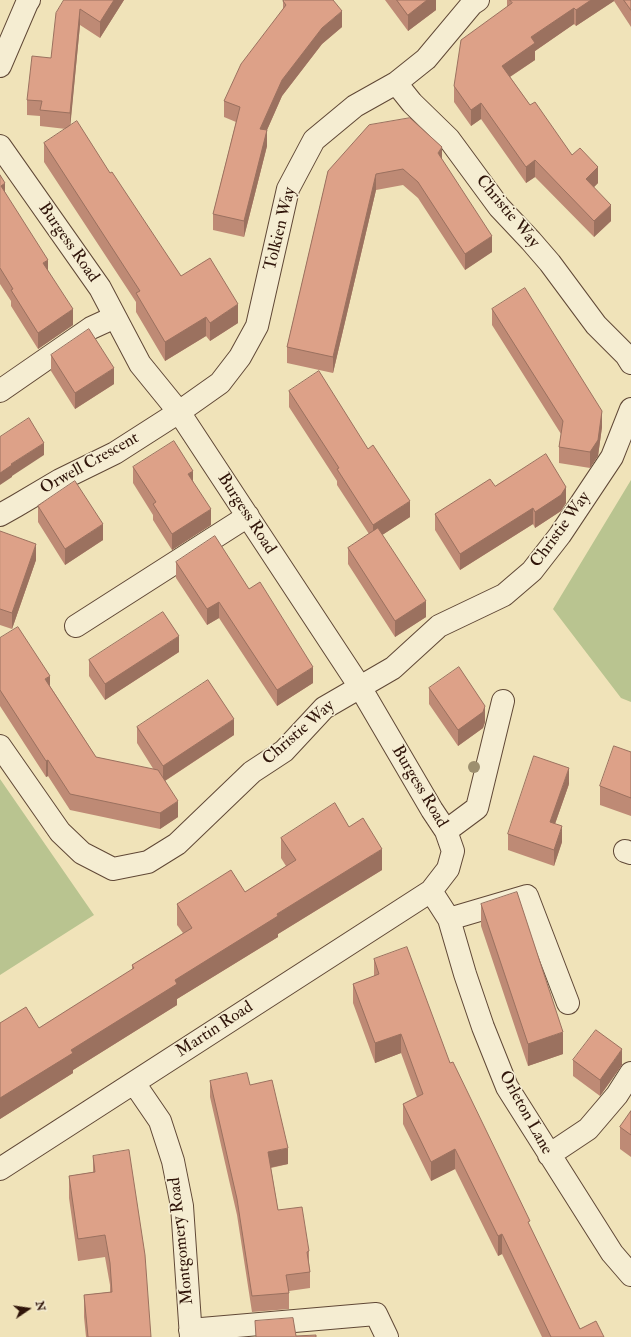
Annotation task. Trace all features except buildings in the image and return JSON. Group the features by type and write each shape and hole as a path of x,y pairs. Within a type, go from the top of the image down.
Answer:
{"street":[{"path":"0,66 27,3 30,0"},
{"name":"Tolkien Way","path":"179,412 220,383 240,357 257,326 288,189 314,140 355,106 396,83 426,59 473,1"},
{"name":"Christie Way","path":"396,83 412,103 449,139 499,207 550,263 596,325 626,355 631,363"},
{"name":"Burgess Road","path":"0,146 100,288 140,364 179,412 360,687 432,810 446,831 453,851 448,869 431,891"},
{"path":"0,391 91,328 115,317"},
{"name":"Christie Way","path":"0,746 60,832 82,853 113,869 148,862 177,844 252,772 284,751 324,708 393,668 439,626 504,596 532,571 560,535 612,457 631,409"},
{"name":"Orwell Crescent","path":"0,514 60,480 115,453 179,412"},
{"path":"76,626 248,516"},
{"path":"446,831 477,808 503,701"},
{"name":"Orleton Lane","path":"431,891 449,918 465,974 483,1027 507,1087 612,1254 631,1275"},
{"name":"Martin Road","path":"0,1169 431,891"},
{"path":"449,918 528,896 568,1003"},
{"path":"549,1155 588,1129 617,1095 631,1073"},
{"name":"Montgomery Road","path":"134,1083 160,1121 173,1161 182,1206 190,1334"},
{"path":"190,1334 376,1314 387,1337"}],"green space":[{"path":"631,480 631,702 621,698 553,609"},
{"path":"0,779 94,915 0,975"}]}
